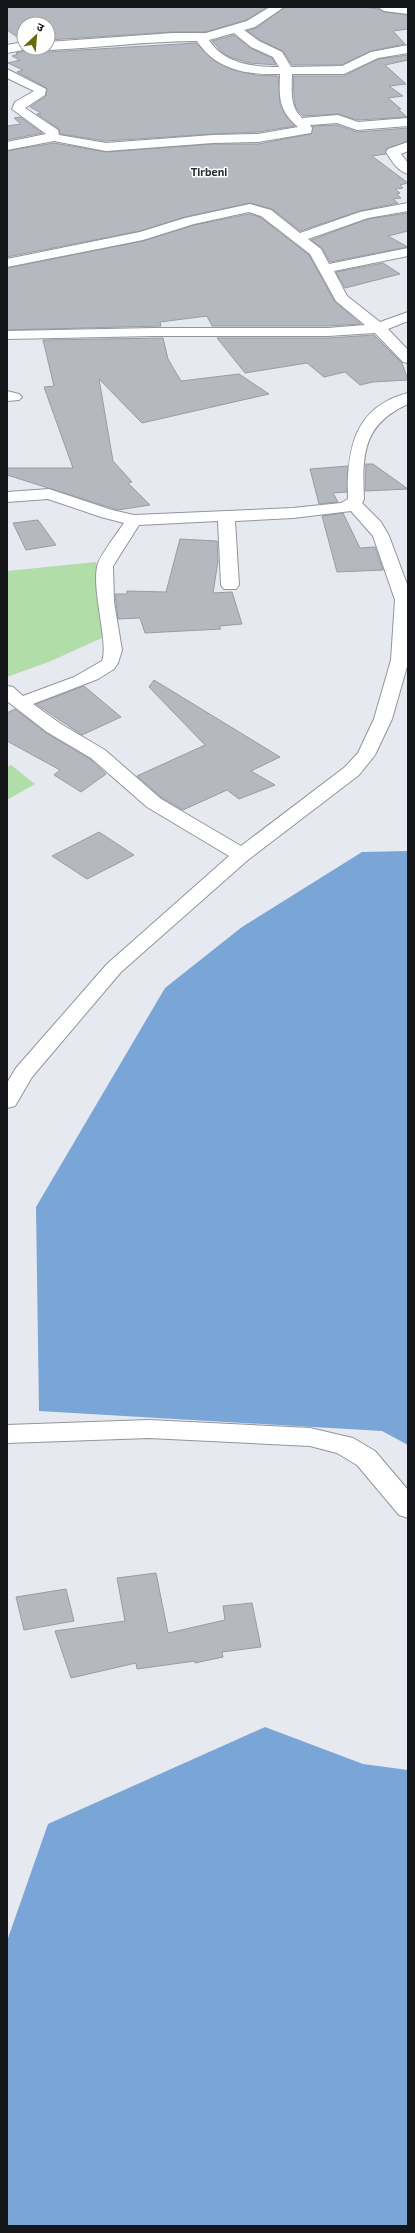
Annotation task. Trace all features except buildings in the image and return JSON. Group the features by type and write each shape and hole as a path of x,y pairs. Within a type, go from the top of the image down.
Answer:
{"street":[{"path":"56,46 96,44 173,37 201,38 251,24 278,7"},
{"path":"384,7 408,10"},
{"path":"7,146 42,141 52,137 97,146 167,144 213,139 267,138 306,130 306,128 299,122 285,103 286,72 285,65 279,56 256,44 236,29"},
{"path":"201,38 209,50 240,68 286,72 344,70 375,55 408,49"},
{"path":"7,73 40,89 42,92 22,102 18,109 52,131 54,133 52,137"},
{"path":"299,122 338,119 357,126 408,122"},
{"path":"408,146 393,152 398,162 408,170"},
{"path":"298,238 332,228 365,215 408,207"},
{"path":"7,263 143,236 190,221 250,208 266,213 316,252 341,298 378,328 408,359"},
{"path":"325,269 408,252"},
{"path":"7,335 154,332 328,332 378,328 408,316"},
{"path":"7,497 49,494 107,514 134,520 335,510 353,504 356,500 355,468 362,435 384,409 408,398"},
{"path":"7,1101 24,1073 114,968 242,855 361,763 383,719 398,672 404,600 402,590 381,536 353,504"},
{"path":"226,516 230,586"},
{"path":"13,697 65,686 109,664 113,657 113,650 105,602 104,566 134,520"},
{"path":"13,697 54,728 98,754 154,803 242,855"},
{"path":"7,1434 149,1429 310,1437 344,1445 366,1458 408,1508"}],"green space":[{"path":"96,562 104,637 51,661 7,677 7,571"},
{"path":"11,765 35,784 7,800 7,767"}],"water":[{"path":"408,851 408,1445 382,1431 39,1411 36,1207 165,988 242,927 362,852"},
{"path":"265,1727 363,1764 408,1770 408,2226 7,2226 7,1941 48,1824"}],"district":[{"name":"Tirbeni","path":"209,172"}]}
